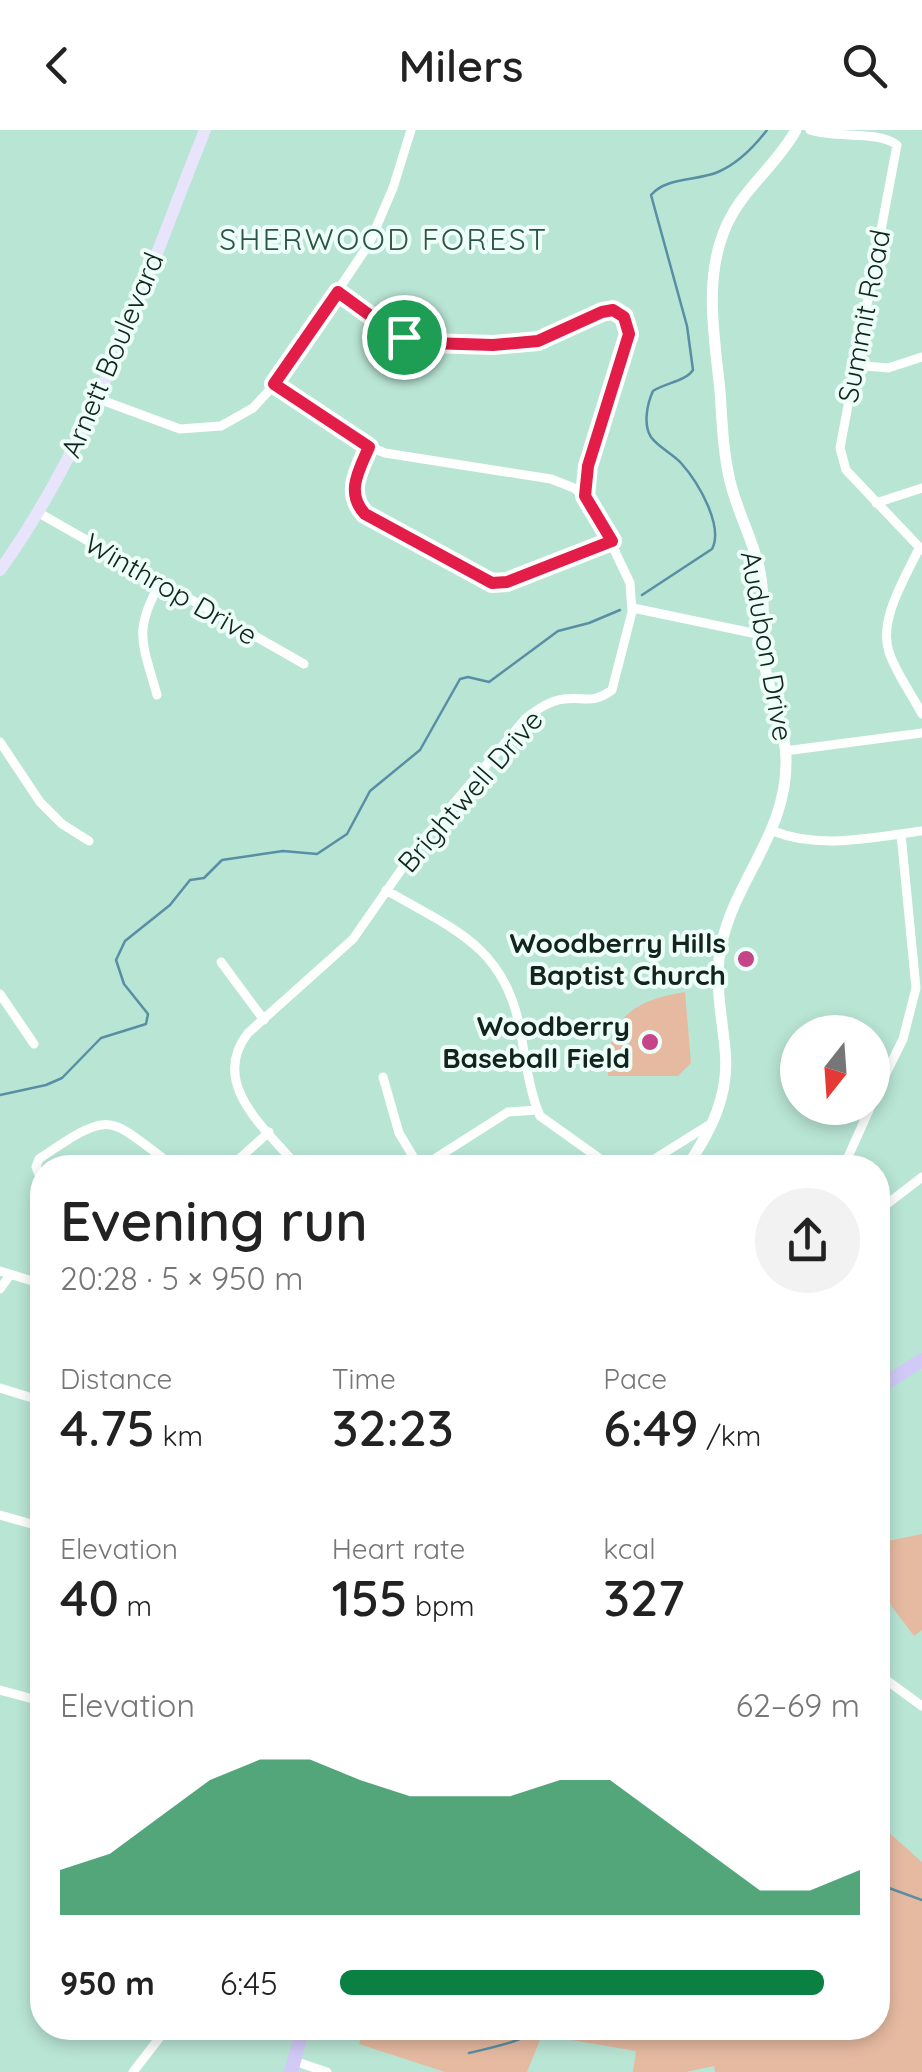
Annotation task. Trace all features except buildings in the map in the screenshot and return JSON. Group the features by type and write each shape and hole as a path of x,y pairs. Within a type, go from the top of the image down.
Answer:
{"main road":[{"name":"Arnett Boulevard","path":"0,570 64,470 205,130"},
{"path":"890,1380 922,1360"},
{"path":"292,2067 300,2040"}],"street":[{"path":"96,398 167,427 196,430 221,426 242,416 274,384 338,292 379,224 411,130"},
{"name":"Audubon Drive","path":"694,1155 714,1122 722,1098 726,1066 718,1002 720,950 731,915 773,831 784,794 786,751 762,635 759,568 725,454 713,312 714,265 722,234 736,207 796,130"},
{"name":"Summit Road","path":"810,130 822,134 871,132 890,137 897,145 840,455 846,470 921,549"},
{"path":"274,384 369,447 428,461 551,480 585,496 588,466 629,334 624,317 613,310 602,312 538,341 493,345 429,343 394,333 338,292"},
{"path":"854,365 888,368 922,357"},
{"path":"369,447 354,487 360,509 484,580 507,582 612,541"},
{"path":"876,504 922,488"},
{"name":"Brightwell Drive","path":"288,1155 244,1102 233,1075 238,1047 353,940 417,848 526,718 563,699 589,701 612,690 633,608 625,566 585,496"},
{"name":"Winthrop Drive","path":"39,513 304,664"},
{"path":"921,549 890,617 886,642 922,714"},
{"path":"157,695 141,626 161,582"},
{"path":"633,608 762,635"},
{"path":"786,751 922,733"},
{"path":"0,742 40,802 62,824 89,842"},
{"path":"773,831 797,839 827,842 922,831"},
{"path":"890,1066 903,1039 916,988 901,834"},
{"path":"386,890 474,944 494,962 513,999 537,1110 545,1121 594,1155"},
{"path":"220,962 264,1020"},
{"path":"0,994 34,1044"},
{"path":"383,1077 399,1133 412,1155"},
{"path":"440,1155 508,1112 537,1110"},
{"path":"661,1155 714,1122"},
{"path":"45,1155 84,1128 100,1124 119,1126 158,1155"},
{"path":"849,1155 862,1125"},
{"path":"243,1155 269,1132"},
{"path":"890,1202 922,1177"},
{"path":"0,1289 5,1273 30,1280"},
{"path":"0,1388 30,1397"},
{"path":"0,1515 30,1524"},
{"path":"890,1683 922,1706"},
{"path":"0,1690 30,1698"},
{"path":"133,2072 157,2040"},
{"path":"292,2067 326,2072"}],"shaded area":[{"name":"Woodberry Baseball Field","path":"685,992 691,1063 678,1076 608,1076 612,1040 626,1016 650,1001"},
{"path":"922,1534 922,1630 914,1636 890,1604 890,1541"},
{"path":"890,1834 922,1862 922,2072 715,2072 714,2066 686,2072 633,2072 636,2051 571,2040 890,2040"},
{"path":"360,2040 540,2040 527,2072 445,2072 359,2044"}],"waterway":[{"path":"642,595 712,549 715,539 712,517 695,481 678,460 654,441 647,427 653,391 693,370 687,326 651,195 665,185 726,168 746,154 767,130"},
{"path":"0,1095 62,1078 101,1038 146,1024 148,1014 124,984 116,960 125,941 170,905 190,880 204,878 222,860 283,851 317,854 347,834 370,791 420,750 460,679 489,682 558,631 620,610"},
{"path":"890,1888 922,1900"},
{"path":"469,2053 516,2040"}],"place":[{"name":"Woodberry Hills Baptist Church","path":"746,959"},
{"name":"Woodberry Baseball Field","path":"650,1042"}],"district":[{"name":"SHERWOOD FOREST","path":"384,240"}],"route":[{"path":"338,292 404,337 429,343 513,344 538,341 602,312 613,310 624,317 629,334 584,488 612,541 500,584 448,562 365,514 356,502 354,487 369,447 274,384 338,292"}]}
